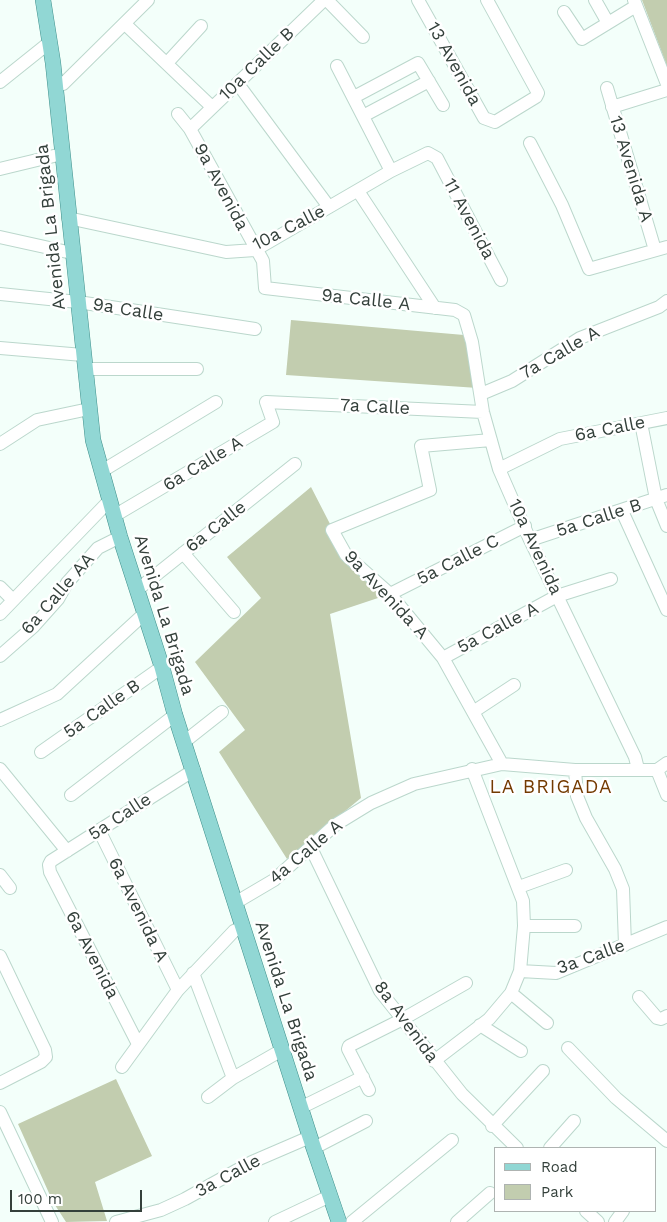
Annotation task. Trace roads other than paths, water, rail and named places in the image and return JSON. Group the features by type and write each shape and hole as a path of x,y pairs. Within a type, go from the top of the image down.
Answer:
{"main road":[{"name":"Avenida La Brigada","path":"46,1 92,440 175,715 300,1108 339,1222"}],"street":[{"path":"55,87 63,84 148,0"},
{"path":"326,0 363,37"},
{"name":"10a Calle B","path":"190,129 326,0"},
{"name":"13 Avenida","path":"418,0 484,118 494,122 536,97 537,91 487,0"},
{"path":"595,0 608,23"},
{"path":"564,12 582,39 635,3 667,84"},
{"path":"125,24 212,107"},
{"path":"167,63 201,26"},
{"path":"0,82 50,42"},
{"path":"354,97 419,63 443,106"},
{"path":"337,66 390,171"},
{"path":"362,116 429,81"},
{"path":"238,84 329,208"},
{"name":"13 Avenida A","path":"606,88 661,249"},
{"path":"612,107 667,90"},
{"name":"9a Avenida","path":"178,114 190,129 263,263 264,287 266,289"},
{"path":"530,143 562,205 587,267 592,270 661,249"},
{"name":"10a Calle","path":"68,218 226,252 255,250 390,171 426,153 436,158"},
{"path":"0,169 62,154"},
{"name":"11 Avenida","path":"436,158 501,280"},
{"path":"358,191 435,308"},
{"path":"0,237 72,253"},
{"name":"9a Calle A","path":"266,289 458,310 464,314"},
{"name":"9a Calle","path":"0,294 78,302 255,329"},
{"name":"7a Calle A","path":"481,394 514,380 580,338 660,307 667,301"},
{"name":"10a Avenida","path":"464,314 468,322 483,412 499,469 530,540 635,757 638,769"},
{"path":"0,348 84,362 197,369"},
{"path":"102,471 216,402"},
{"name":"7a Calle","path":"266,402 483,412"},
{"name":"6a Calle A","path":"114,516 273,422 266,402"},
{"path":"0,444 37,420 89,409"},
{"name":"6a Calle","path":"499,469 560,439 667,418"},
{"path":"641,423 667,526"},
{"name":"9a Avenida A","path":"491,440 421,446 430,490 332,530 346,555 390,594 443,658 502,764"},
{"name":"6a Calle","path":"137,590 295,464"},
{"name":"5a Calle B","path":"530,540 661,497"},
{"path":"0,614 110,500"},
{"path":"622,511 667,610"},
{"name":"5a Calle C","path":"390,594 525,526"},
{"name":"6a Calle AA","path":"0,656 33,627 58,599 67,583 98,548 120,537"},
{"path":"183,553 234,612"},
{"name":"5a Calle A","path":"443,658 558,596 611,579"},
{"path":"0,587 13,600"},
{"path":"0,720 57,694 144,614"},
{"name":"5a Calle B","path":"41,752 162,667"},
{"path":"473,712 514,685"},
{"path":"184,742 222,712"},
{"path":"71,795 175,715"},
{"name":"4a Calle A","path":"235,903 274,880 335,825 392,792 414,784 472,769 502,764 576,770 638,769 662,766"},
{"path":"662,766 667,796"},
{"path":"0,769 67,851"},
{"path":"434,1061 480,1025 511,993 520,971 524,926 523,901 472,769"},
{"name":"5a Calle","path":"49,865 98,830 194,770"},
{"path":"576,770 577,796 586,818 616,869 623,889 625,945"},
{"name":"6a Avenida A","path":"98,830 178,990"},
{"name":"8a Avenida","path":"311,848 380,991 462,1094 492,1126 516,1147"},
{"name":"6a Avenida","path":"49,865 50,872 138,1044"},
{"path":"519,887 566,870"},
{"path":"0,875 10,888"},
{"path":"524,926 575,926"},
{"path":"122,1067 178,990 234,931 243,927"},
{"name":"3a Calle","path":"520,971 556,973 667,927"},
{"path":"0,956 45,1050 46,1057 41,1062 0,1083"},
{"path":"193,973 233,1078"},
{"path":"369,1090 348,1049 352,1044 403,1019 466,983"},
{"path":"511,993 547,1023"},
{"path":"639,997 657,1018 661,1019 667,1016"},
{"path":"480,1025 521,1051"},
{"path":"568,1048 616,1098 667,1141"},
{"path":"208,1097 233,1078 282,1050"},
{"path":"492,1126 543,1071"},
{"path":"300,1108 362,1077"},
{"path":"0,1112 4,1131 52,1222"},
{"name":"3a Calle","path":"116,1222 161,1210 252,1162 366,1121"},
{"path":"551,1147 574,1121"},
{"path":"352,1222 452,1140"},
{"path":"457,1222 490,1193"},
{"path":"275,1222 330,1196"},
{"path":"587,1212 598,1222"}],"district":[{"name":"LA BRIGADA","path":"551,787"}]}
